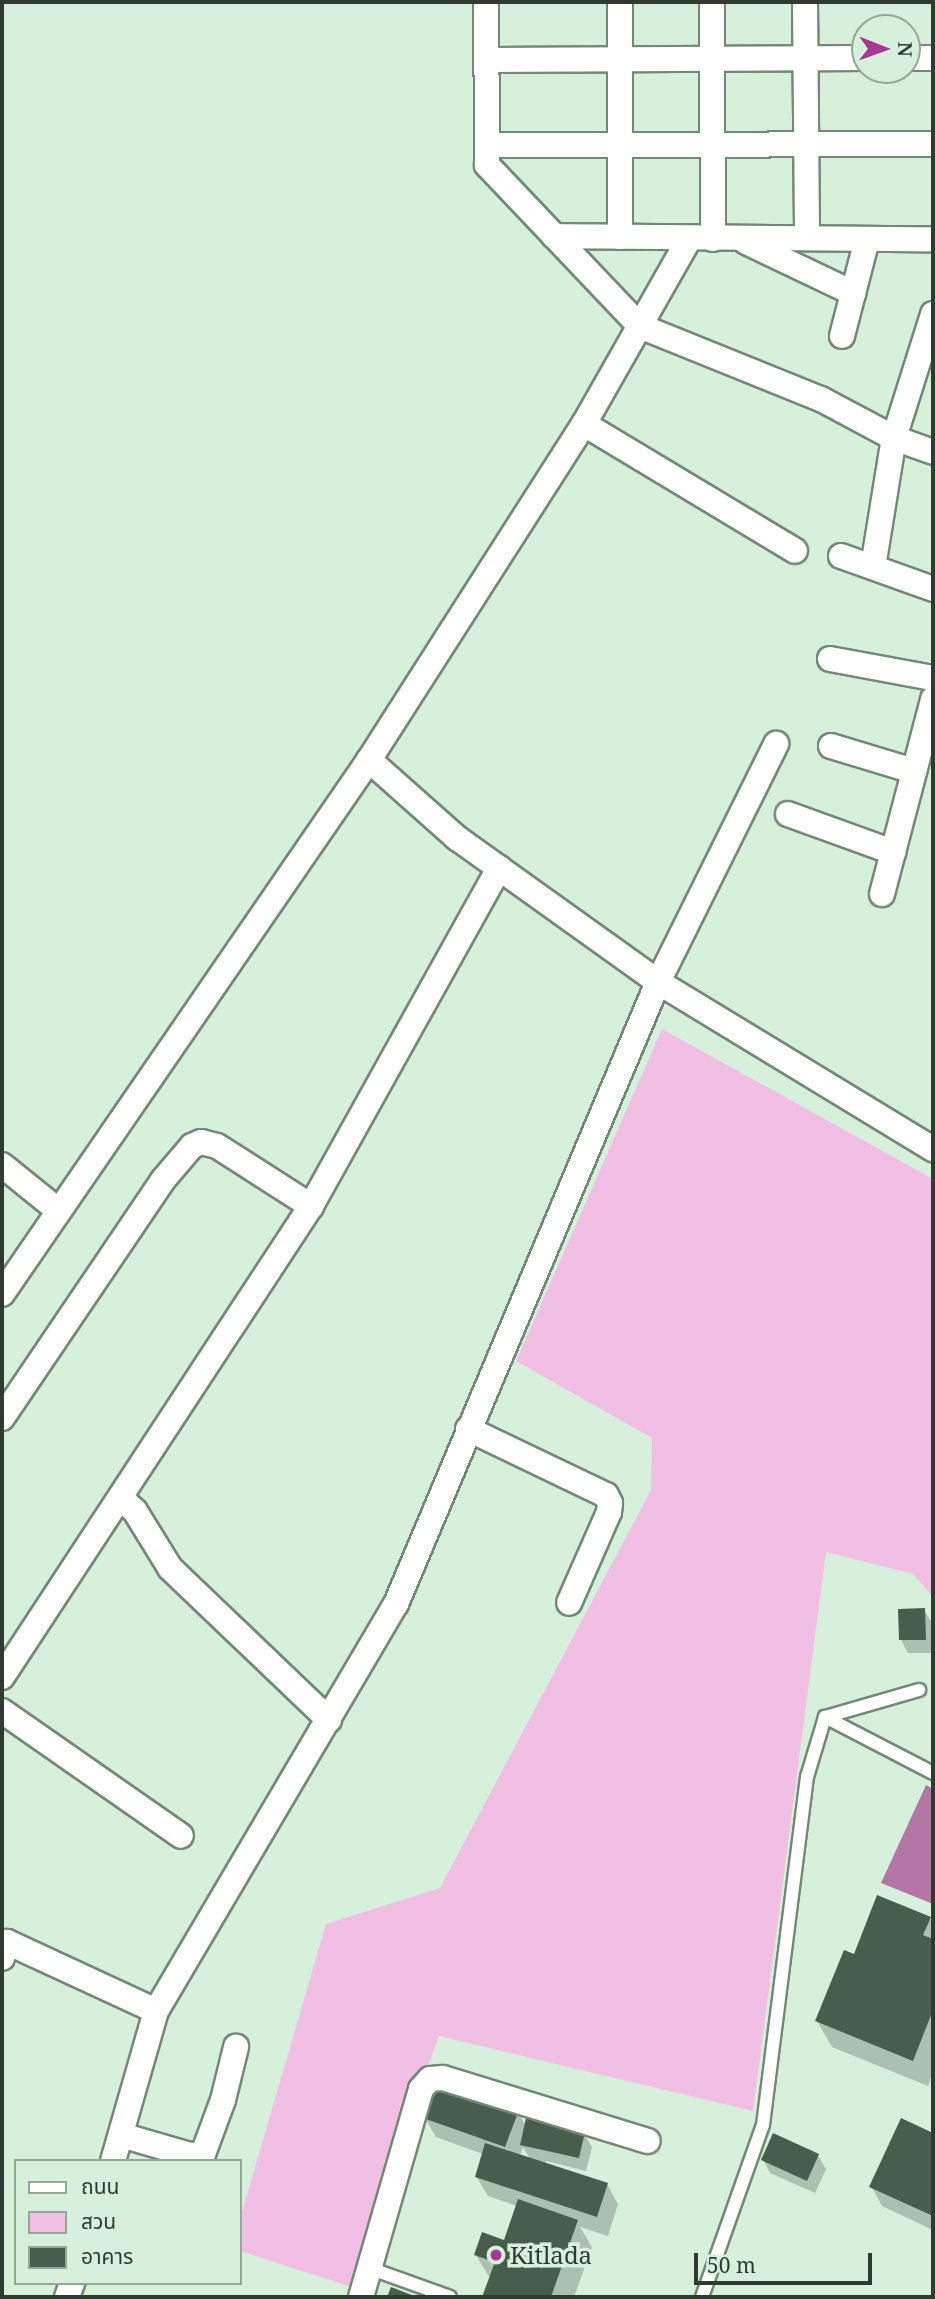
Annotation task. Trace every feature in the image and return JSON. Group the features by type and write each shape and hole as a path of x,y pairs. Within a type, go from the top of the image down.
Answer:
{"street":[{"path":"486,2 488,164 640,326 821,399 894,438 933,452"},
{"path":"620,2 620,237"},
{"path":"2,1294 369,760 584,424 640,326 701,239 713,145 712,2"},
{"path":"806,2 807,238"},
{"path":"486,60 851,58"},
{"path":"487,145 933,144"},
{"path":"554,236 933,239"},
{"path":"739,239 853,293"},
{"path":"842,336 867,239"},
{"path":"873,567 894,438 933,314"},
{"path":"584,424 795,551"},
{"path":"841,556 933,589"},
{"path":"830,659 933,678"},
{"path":"882,894 933,699"},
{"path":"114,2159 156,2011 396,1604 658,982 776,744"},
{"path":"831,746 914,771"},
{"path":"369,760 457,838 658,982 933,1149"},
{"path":"788,814 893,852"},
{"path":"2,1677 312,1206 499,868"},
{"path":"2,1418 163,1180 192,1146 201,1142 216,1146 312,1206"},
{"path":"2,1165 59,1211"},
{"path":"468,1429 606,1495 610,1503 609,1512 569,1603"},
{"path":"121,1498 135,1511 170,1568 329,1720"},
{"path":"2,1711 181,1836"},
{"path":"3,1946 156,2011"},
{"path":"121,2135 190,2155 202,2154 209,2143 223,2100 236,2047"},
{"path":"361,2297 421,2089 430,2079 443,2078 648,2141"}],"lane":[{"path":"825,1717 919,1690"},
{"path":"825,1717 933,1773"},
{"path":"702,2297 763,2125 807,1777 825,1717"},
{"path":"369,2268 450,2297"}],"green space":[{"path":"662,1029 933,1179 933,1597 913,1574 826,1552 753,2111 439,2036 349,2286 242,2252 242,2212 326,1924 440,1888 651,1490 652,1438 516,1361"}],"shaded area":[{"path":"926,1785 933,1789 933,1904 881,1883"}],"building":[{"path":"925,1608 926,1640 899,1640 898,1609"},
{"path":"877,1895 931,1917 923,1935 933,1939 933,2010 913,2061 815,2021 844,1950 854,1954"},
{"path":"436,2080 519,2110 505,2147 423,2118"},
{"path":"526,2118 585,2132 579,2158 520,2145"},
{"path":"901,2118 933,2133 933,2216 869,2187"},
{"path":"773,2133 819,2154 807,2181 761,2160"},
{"path":"485,2143 608,2183 597,2217 475,2177"},
{"path":"518,2199 578,2220 551,2297 482,2297 495,2262 474,2255 482,2232 504,2240"},
{"path":"391,2287 417,2297 387,2297"}],"place":[{"name":"Kitlada","path":"496,2255"}]}
